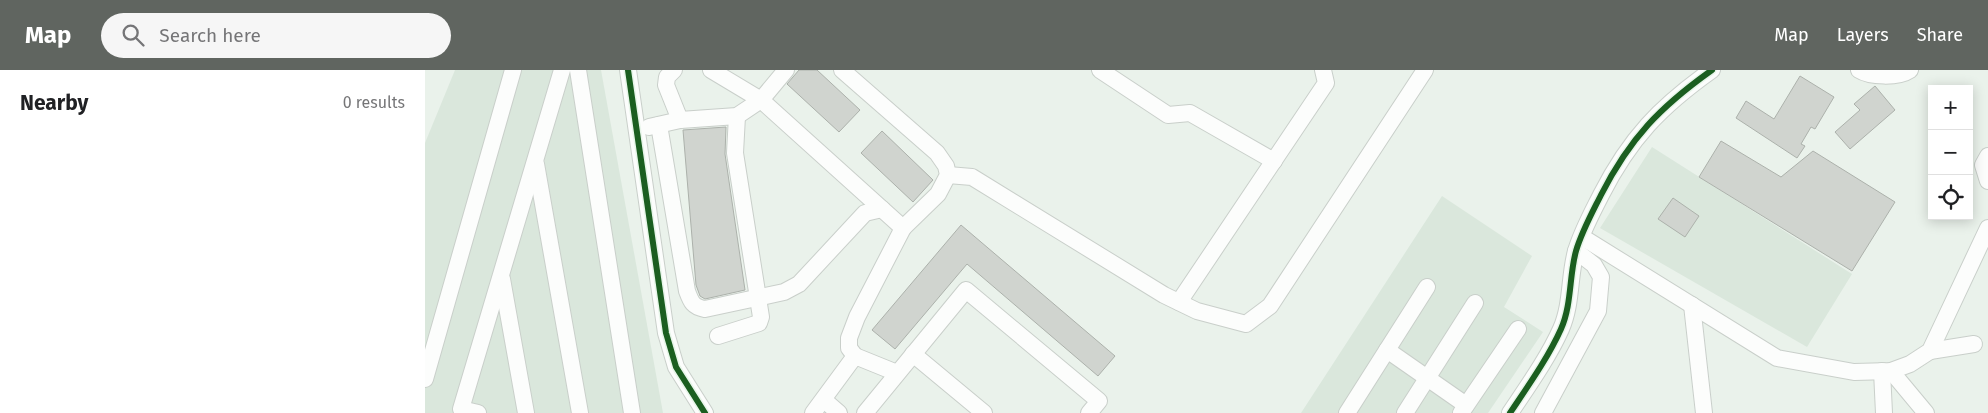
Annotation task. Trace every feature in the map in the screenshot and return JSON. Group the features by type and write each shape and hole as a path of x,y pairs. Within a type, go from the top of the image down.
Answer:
{"street":[{"path":"425,379 513,70"},
{"path":"478,413 461,409 562,70"},
{"path":"578,70 632,413"},
{"path":"628,70 666,333 676,367 705,413"},
{"path":"674,70 667,77 666,85 680,120"},
{"path":"711,70 761,100 903,228"},
{"path":"637,130 680,120 737,116 761,100 785,70"},
{"path":"842,70 937,153 946,166 949,175 939,194 903,228 851,331 849,348 855,356 897,374"},
{"path":"1099,70 1168,115 1190,113 1273,161"},
{"path":"1179,302 1326,83 1323,70"},
{"path":"949,175 972,177 1164,295 1197,311 1246,324 1270,306 1425,70"},
{"path":"1510,413 1561,328 1568,305 1579,244 1619,160 1640,131 1681,92 1712,70"},
{"path":"1859,70 1864,74 1891,75 1905,73 1910,70"},
{"path":"717,336 759,323 761,317 735,153 737,116"},
{"path":"659,125 691,303 697,308 705,309 759,298 784,292 799,284 865,213 882,209"},
{"path":"1988,156 1983,165 1988,181"},
{"path":"536,159 580,413"},
{"path":"1930,350 1988,228"},
{"path":"1579,244 1692,305 1777,358 1854,372 1886,371 1910,364 1930,350 1974,344"},
{"path":"1543,413 1599,311 1601,277 1579,244"},
{"path":"501,274 526,413"},
{"path":"1347,413 1427,288"},
{"path":"865,413 966,290 1099,401 1089,413"},
{"path":"1405,413 1475,304"},
{"path":"1692,305 1705,413"},
{"path":"1387,350 1428,378 1463,409 1518,329"},
{"path":"913,354 984,413"},
{"path":"813,413 855,356"},
{"path":"1537,370 1558,386"},
{"path":"1884,413 1886,371"},
{"path":"1886,371 1927,413"},
{"path":"824,400 839,413"}],"shaded area":[{"path":"455,70 601,70 663,413 425,413 425,143"},
{"path":"1652,147 1852,274 1807,347 1600,228"},
{"path":"1442,196 1532,256 1504,307 1543,332 1488,413 1301,413"}],"building":[{"path":"799,70 817,70 860,110 839,132 787,84"},
{"path":"1800,76 1834,97 1815,129 1811,127 1801,144 1805,146 1797,158 1736,118 1746,101 1774,119"},
{"path":"1875,86 1895,110 1850,149 1835,132 1860,110 1854,104"},
{"path":"726,127 725,154 745,290 705,299 700,296 696,285 683,130"},
{"path":"882,131 933,180 913,202 861,153"},
{"path":"1721,141 1781,177 1813,151 1895,202 1852,271 1699,177"},
{"path":"1673,198 1699,216 1685,237 1658,219"},
{"path":"961,225 1115,356 1098,376 967,264 895,349 872,330"}],"cycle path":[{"path":"628,70 666,333 676,367 705,413"},
{"path":"1510,413 1544,361 1561,329 1567,310 1578,244 1612,175 1635,140 1648,125 1677,97 1712,70"}]}
